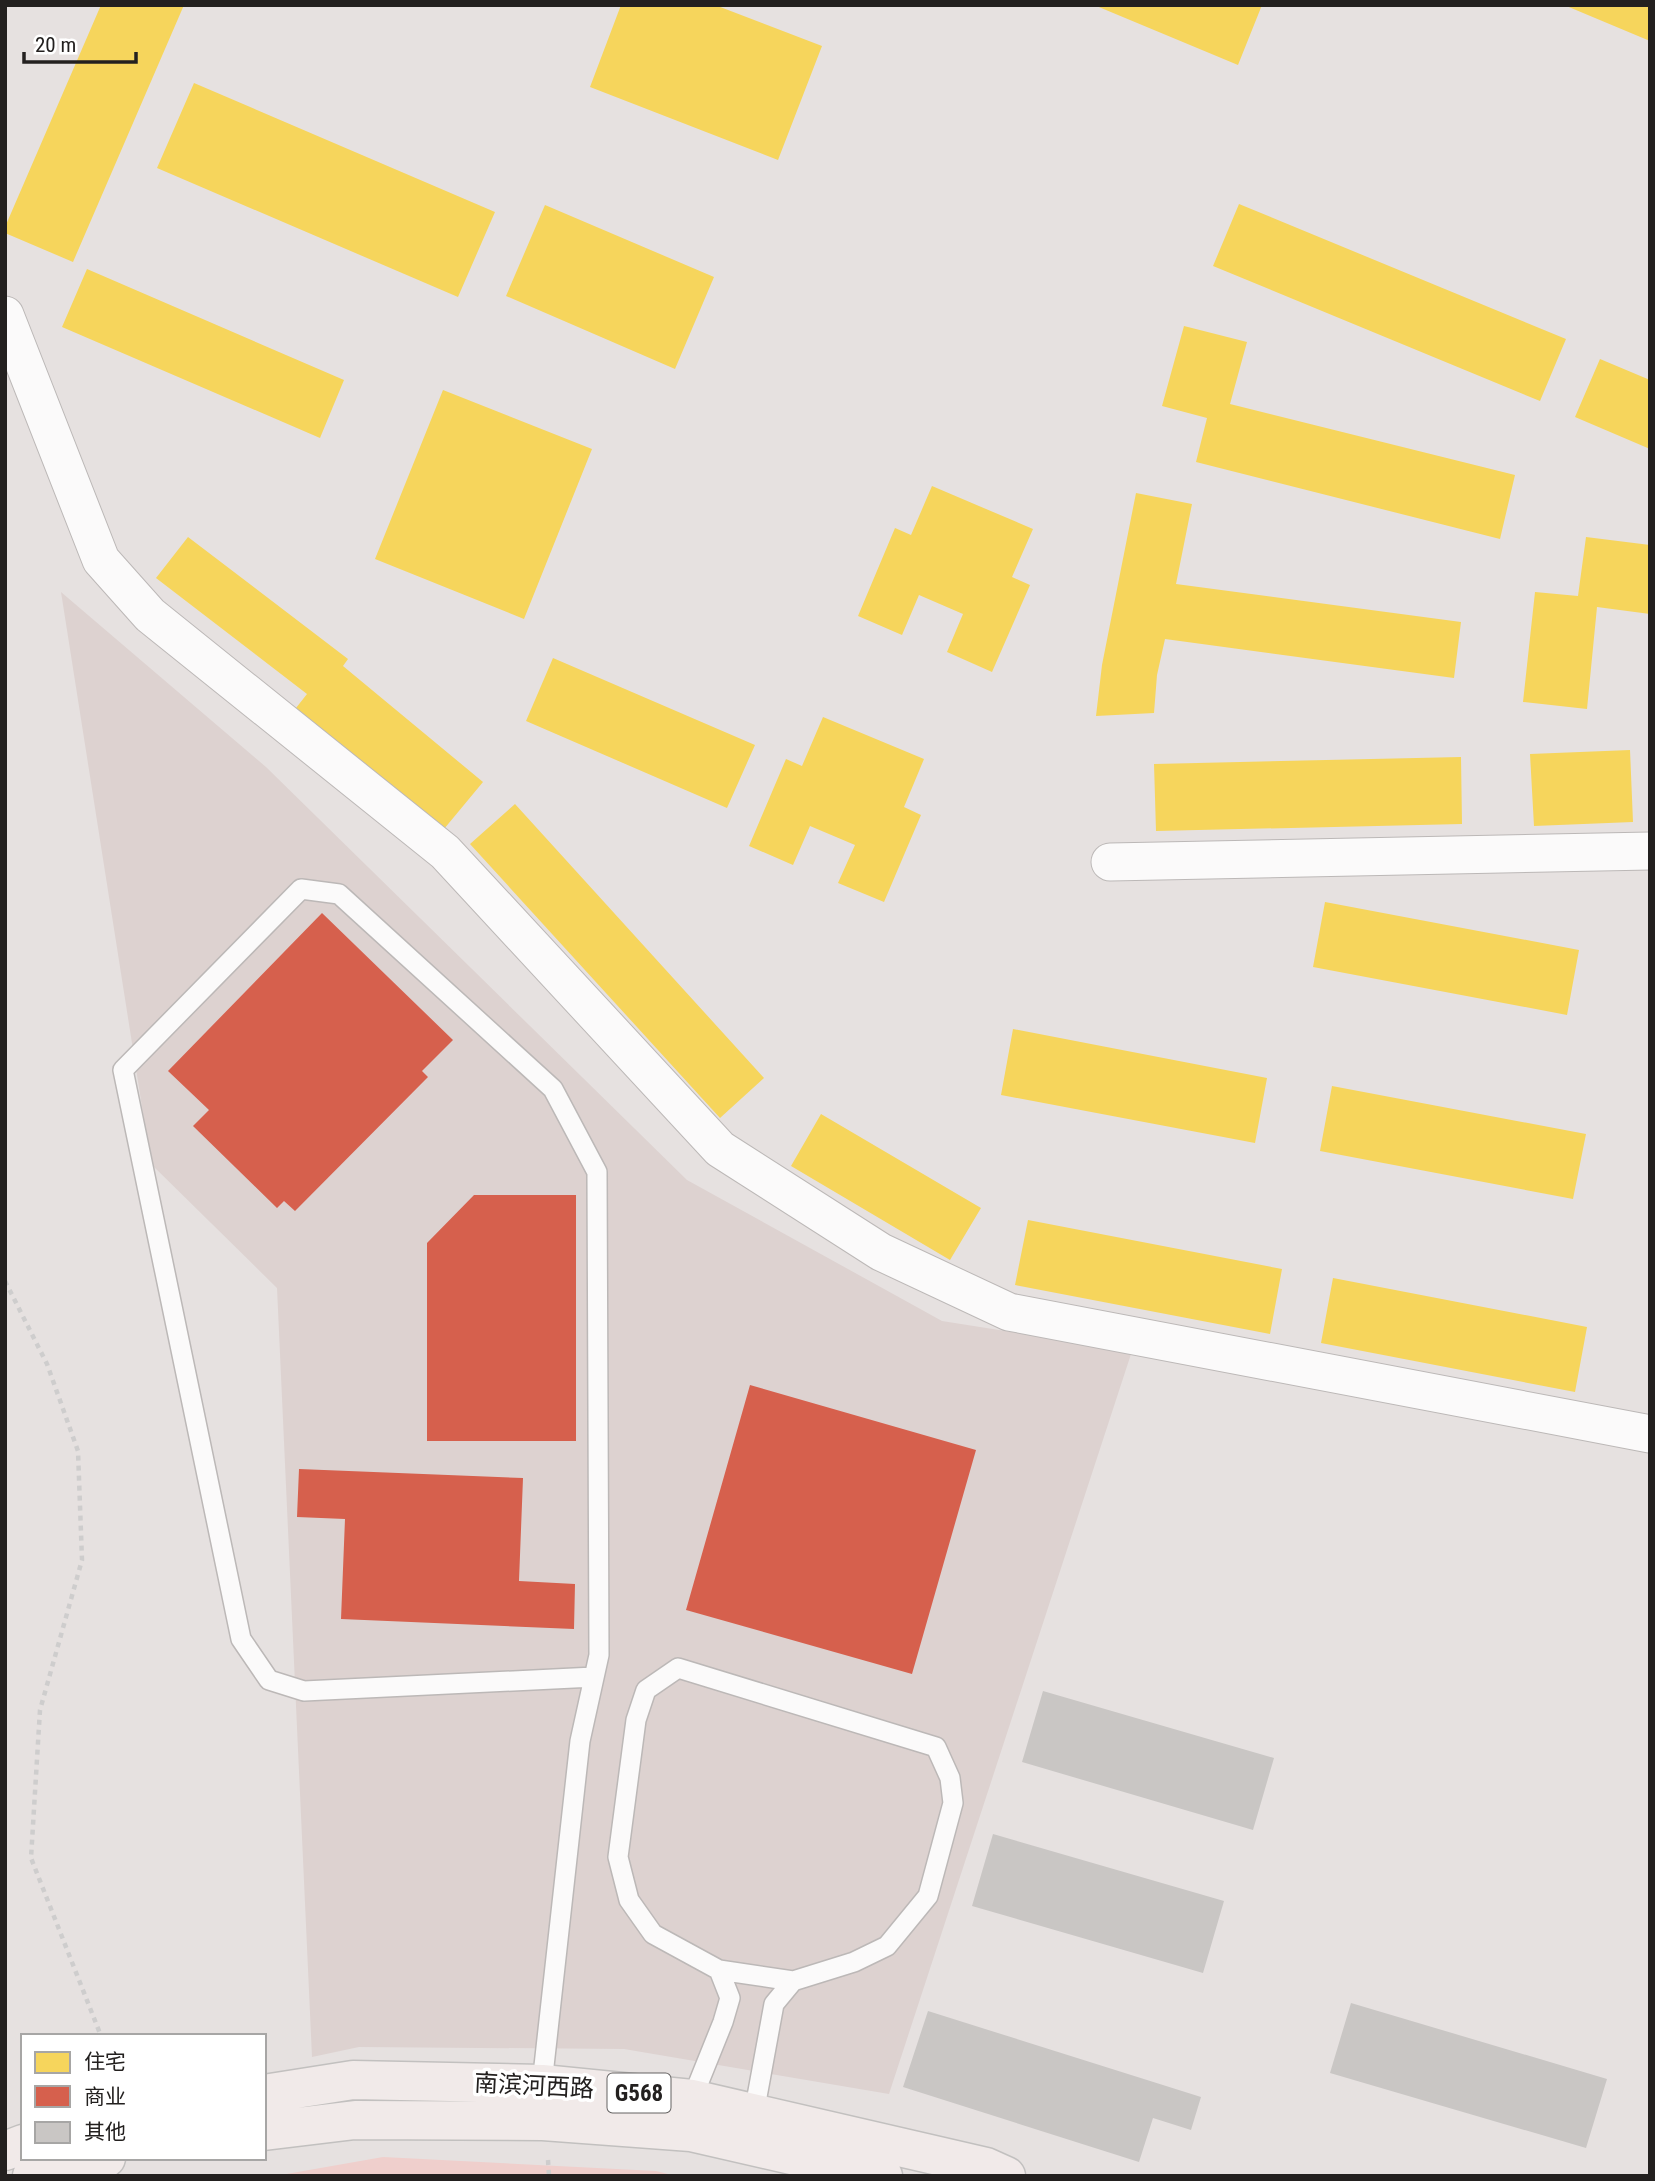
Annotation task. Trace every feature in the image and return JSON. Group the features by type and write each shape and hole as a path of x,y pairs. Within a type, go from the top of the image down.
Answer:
{"highway":[{"name":"南滨河西路","path":"266,2094 353,2080 542,2084 692,2099 986,2167 1006,2176"},
{"name":"南滨河西路","path":"266,2131 355,2120 543,2121 691,2133 883,2176"},
{"path":"32,2176 43,2171 96,2160"}],"street":[{"path":"5,315 101,560 150,615 445,852 720,1149 881,1252 1009,1312 1650,1434"},
{"path":"1110,862 1650,851"}],"lane":[{"path":"542,2084 580,1741 599,1655 597,1172 554,1089 339,894 301,889 123,1070 241,1639 269,1680 304,1691 594,1677"},
{"path":"678,1668 936,1747 950,1778 953,1804 928,1896 887,1946 854,1962 793,1981 719,1970 653,1934 629,1900 618,1857 636,1720 646,1690 678,1668"},
{"path":"692,2099 730,1998 719,1970"},
{"path":"754,2113 774,2004 793,1981"}],"path":[{"path":"5,1281 47,1364 78,1451 82,1560 40,1710 31,1858 100,2034"}],"shaded area":[{"path":"61,592 266,767 687,1180 942,1321 1132,1351 889,2094 624,2049 359,2047 312,2057 277,1288 151,1164"},
{"path":"383,2157 656,2171 676,2176 275,2176"}],"building: 住宅":[{"path":"101,5 184,5 73,262 5,233 5,227"},
{"path":"621,5 715,5 822,46 778,160 590,87"},
{"path":"1094,5 1262,5 1238,65"},
{"path":"1564,5 1650,5 1650,41"},
{"path":"194,83 495,212 458,297 157,168"},
{"path":"1239,204 1566,339 1540,401 1213,266"},
{"path":"545,205 714,277 675,369 506,296"},
{"path":"87,269 344,380 320,438 62,327"},
{"path":"1184,326 1247,342 1230,404 1515,475 1500,539 1196,462 1207,418 1162,406"},
{"path":"1600,359 1650,380 1650,449 1575,417"},
{"path":"443,390 592,449 524,619 375,559"},
{"path":"932,486 1033,529 1012,577 1030,585 992,672 947,652 963,614 919,595 902,635 858,616 895,528 911,535"},
{"path":"1136,493 1192,504 1176,584 1461,622 1454,678 1165,639 1157,675 1154,713 1096,716 1102,665"},
{"path":"188,537 348,659 343,666 483,782 444,829 296,708 307,694 156,578"},
{"path":"1586,537 1650,545 1650,614 1597,607 1587,709 1523,702 1535,592 1578,596"},
{"path":"553,658 755,745 727,808 526,721"},
{"path":"823,717 924,759 904,807 921,815 884,902 838,883 855,845 810,826 793,865 749,846 786,759 802,766"},
{"path":"1630,750 1633,822 1534,826 1530,754"},
{"path":"1461,757 1462,824 1156,831 1154,764"},
{"path":"515,804 764,1078 720,1118 470,844"},
{"path":"1325,902 1579,950 1567,1015 1313,967"},
{"path":"1013,1029 1267,1078 1255,1143 1001,1095"},
{"path":"1332,1086 1586,1134 1573,1199 1320,1151"},
{"path":"821,1114 981,1208 950,1260 791,1166"},
{"path":"1028,1220 1282,1269 1270,1334 1015,1285"},
{"path":"1333,1278 1587,1327 1575,1392 1321,1343"}],"building: 商业":[{"path":"322,913 453,1040 422,1071 428,1077 295,1211 284,1201 277,1208 193,1126 209,1110 168,1071"},
{"path":"474,1195 576,1195 576,1441 427,1441 427,1243"},
{"path":"750,1385 976,1450 912,1674 686,1610"},
{"path":"299,1469 523,1478 519,1581 575,1584 574,1629 341,1619 345,1519 297,1517"}],"building: 其他":[{"path":"1043,1691 1274,1758 1253,1830 1022,1762"},
{"path":"993,1834 1224,1901 1203,1973 972,1906"},
{"path":"1351,2003 1607,2079 1586,2148 1330,2073"},
{"path":"928,2011 1201,2097 1191,2130 1153,2118 1139,2162 903,2087"}]}
